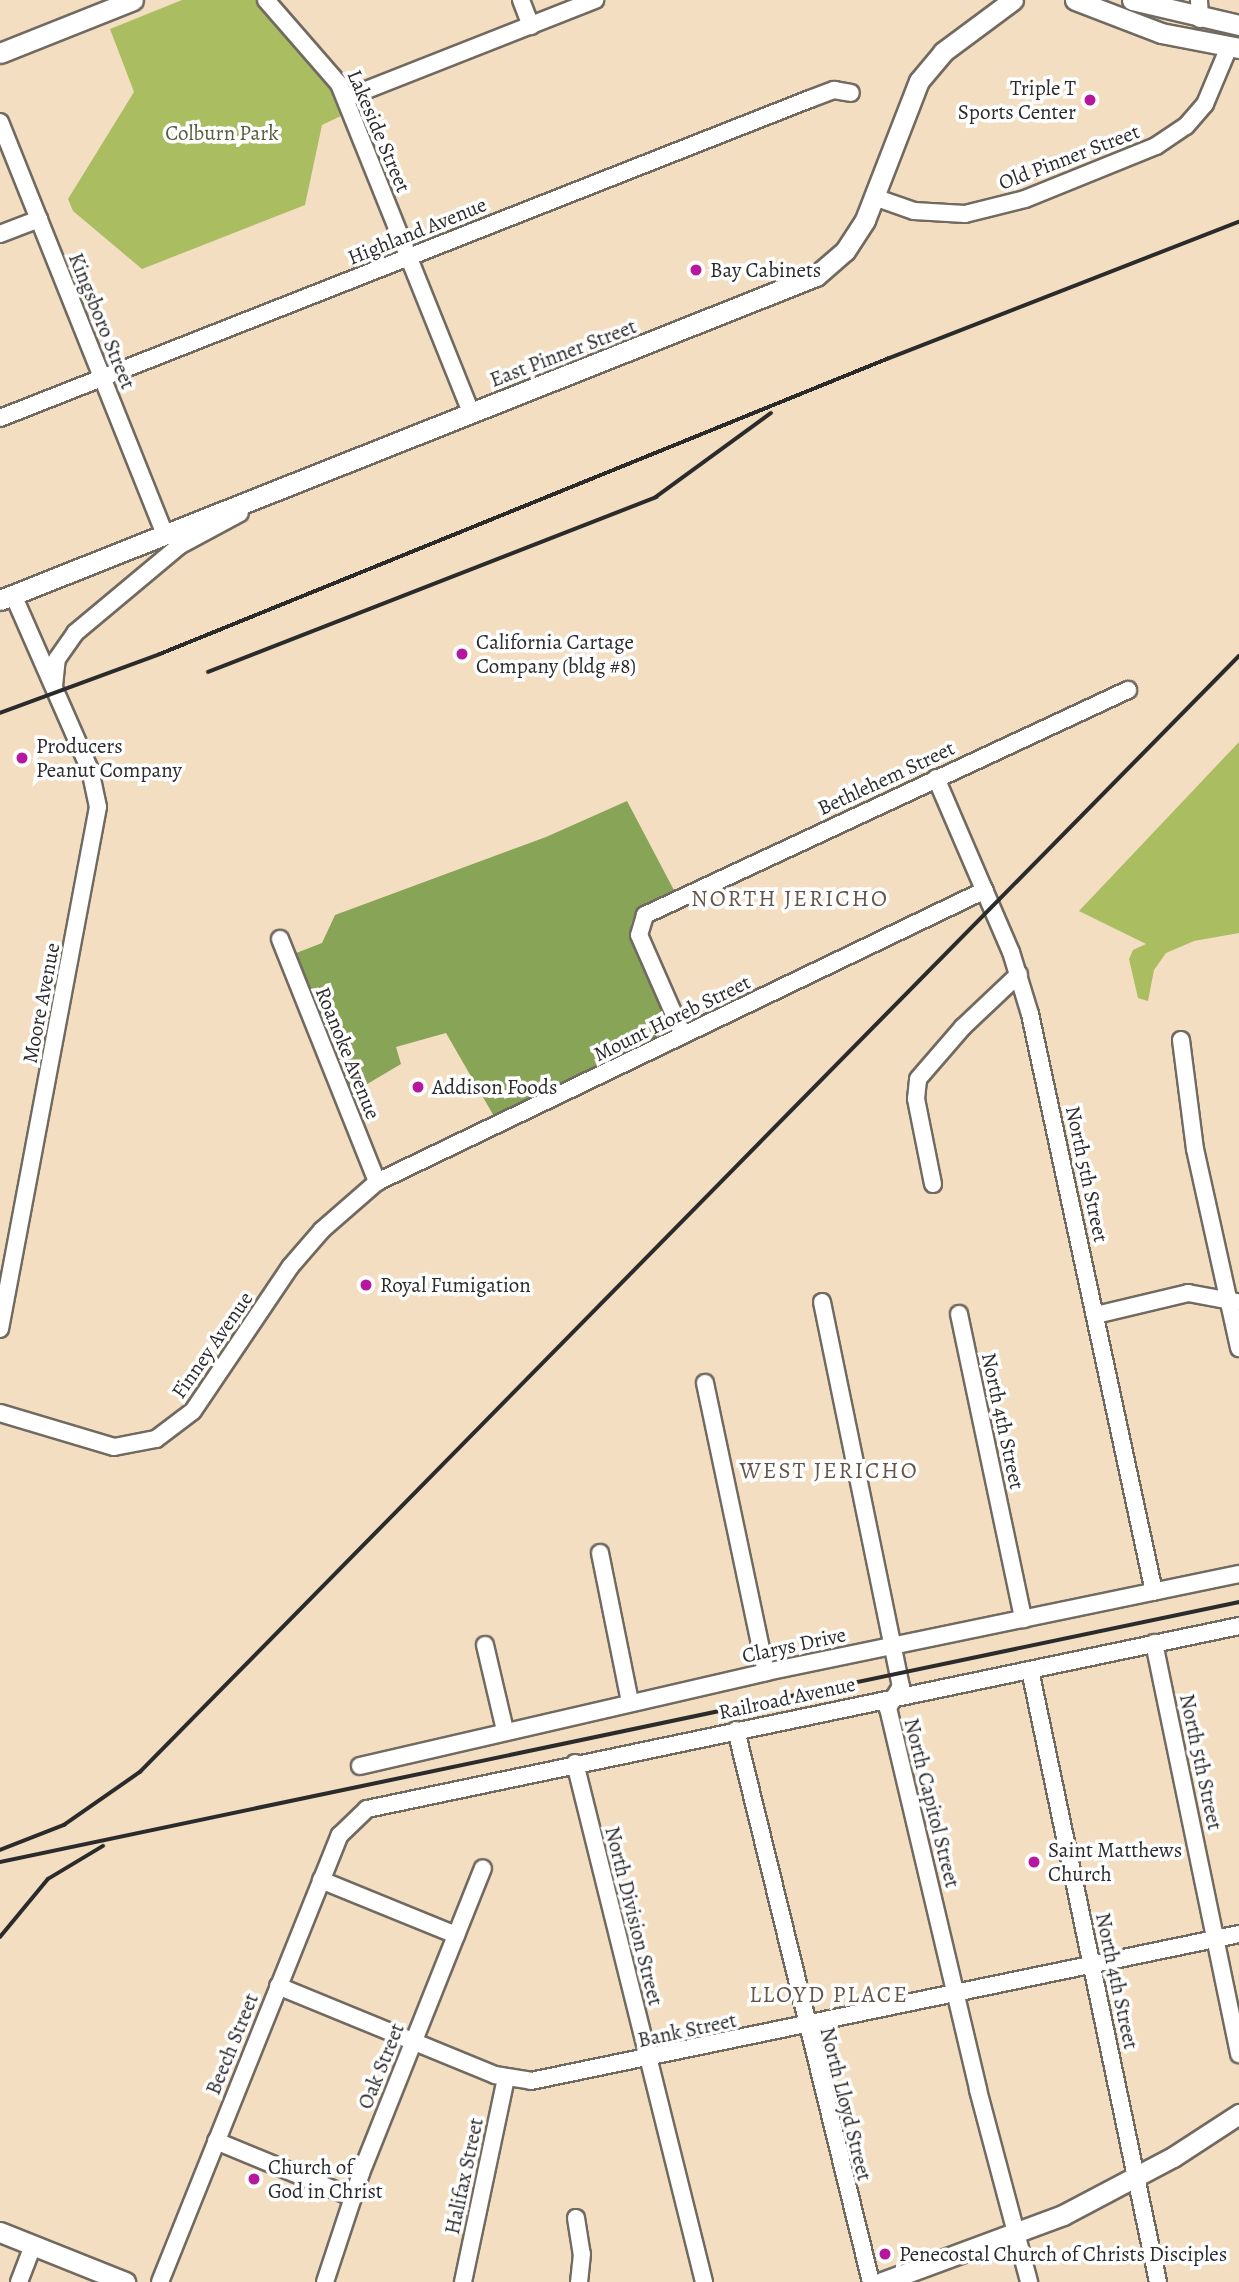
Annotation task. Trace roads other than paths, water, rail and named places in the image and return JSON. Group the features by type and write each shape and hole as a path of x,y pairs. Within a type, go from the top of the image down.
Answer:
{"main road":[{"path":"0,53 133,0"},
{"name":"East Pinner Street","path":"6,598 471,413 800,286 845,251 874,197 911,97 930,65 1013,0"},
{"path":"1075,0 1134,25 1234,48"},
{"path":"1132,0 1199,9 1239,25"},
{"path":"882,2282 1016,2234 1137,2177 1239,2114"},
{"path":"0,2232 125,2282"}],"street":[{"name":"Lakeside Street","path":"266,0 327,67 346,98 471,413"},
{"path":"521,0 531,26"},
{"path":"346,98 595,0"},
{"name":"Old Pinner Street","path":"874,197 914,211 965,215 1025,199 1156,146 1185,126 1205,104 1234,48"},
{"name":"Highland Avenue","path":"0,418 810,99 834,90 851,93"},
{"name":"Kingsboro Street","path":"0,122 164,535"},
{"path":"0,234 39,219"},
{"path":"54,692 57,659 68,640 126,590 201,533 329,470"},
{"name":"Moore Avenue","path":"0,1329 98,807 94,783 54,692 6,598"},
{"name":"Bethlehem Street","path":"683,1035 639,935 641,920 661,905 1128,690"},
{"name":"North 5th Street","path":"936,778 1019,974 1096,1315 1154,1592"},
{"name":"Mount Horeb Street","path":"377,1182 985,890"},
{"name":"Roanoke Avenue","path":"280,939 377,1182"},
{"path":"933,1184 916,1099 918,1079 963,1027 1019,974"},
{"path":"1181,1040 1195,1149 1234,1302 1239,1348"},
{"name":"Finney Avenue","path":"0,1413 114,1447 141,1444 170,1431 192,1411 222,1372 290,1267 346,1205 377,1182"},
{"path":"1096,1315 1188,1293 1212,1294 1234,1302"},
{"name":"North Capitol Street","path":"822,1302 901,1686 898,1696 888,1708 1029,2282"},
{"name":"North 4th Street","path":"959,1314 1023,1619"},
{"path":"705,1383 766,1672"},
{"path":"600,1553 630,1702"},
{"name":"Clarys Drive","path":"360,1766 505,1730 766,1672 1239,1574"},
{"name":"Railroad Avenue","path":"349,1824 381,1803 1239,1626"},
{"name":"North 5th Street","path":"1154,1643 1239,2054"},
{"path":"485,1646 505,1730"},
{"name":"North 4th Street","path":"1030,1670 1158,2282"},
{"name":"North Lloyd Street","path":"736,1730 806,2026 871,2282"},
{"name":"North Division Street","path":"575,1763 704,2282"},
{"name":"Beech Street","path":"160,2282 321,1880 349,1824"},
{"name":"Oak Street","path":"325,2282 352,2197 483,1868"},
{"path":"321,1880 456,1936"},
{"name":"Bank Street","path":"278,1986 506,2078 546,2079 648,2060 1239,1934"},
{"name":"Halifax Street","path":"463,2282 506,2078"},
{"path":"216,2141 352,2197"},
{"path":"576,2218 582,2254 579,2282"},
{"path":"19,2282 33,2245"}],"railway":[{"path":"0,713 160,654 887,359 1239,222"},
{"path":"208,672 656,497 771,413"},
{"path":"0,1850 64,1825 140,1772 1239,656"},
{"path":"0,1862 1239,1602"},
{"path":"0,1937 48,1879 103,1846"}],"place":[{"name":"Triple T Sports Center","path":"1090,100"},
{"name":"Bay Cabinets","path":"696,270"},
{"name":"California Cartage Company (bldg #8)","path":"462,654"},
{"name":"Producers Peanut Company","path":"22,758"},
{"name":"Addison Foods","path":"418,1087"},
{"name":"Royal Fumigation","path":"366,1285"},
{"name":"Saint Matthews Church","path":"1034,1862"},
{"name":"Church of God in Christ","path":"254,2179"},
{"name":"Penecostal Church of Christs Disciples","path":"885,2254"}],"district":[{"name":"NORTH JERICHO","path":"790,899"},
{"name":"WEST JERICHO","path":"829,1471"},
{"name":"LLOYD PLACE","path":"829,1995"}],"park label":[{"name":"Colburn Park","path":"222,133"}]}
